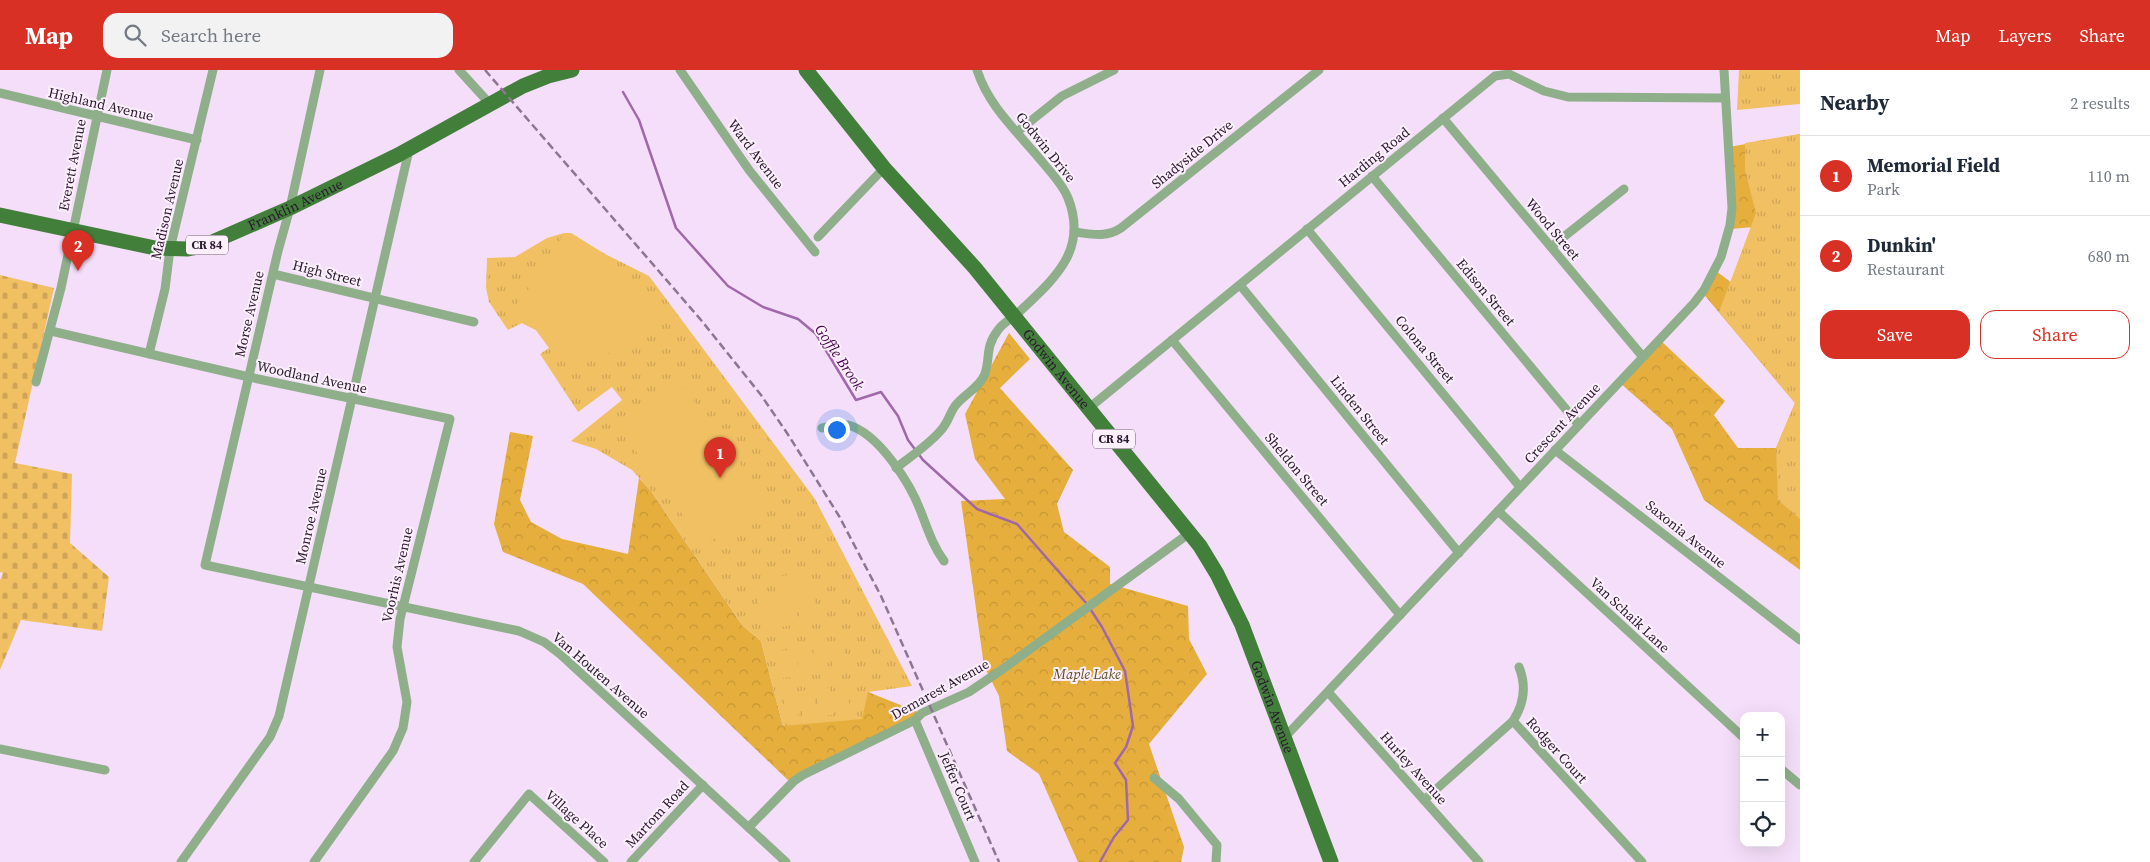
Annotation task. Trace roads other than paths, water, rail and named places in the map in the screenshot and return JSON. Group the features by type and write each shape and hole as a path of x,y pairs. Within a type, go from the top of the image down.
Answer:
{"main road":[{"name":"Franklin Avenue","path":"0,215 139,245 170,249 188,249 203,246 290,208 409,150 535,80 572,70"},
{"name":"Godwin Avenue","path":"806,70 884,168 975,268 1190,532 1217,574 1232,602 1331,862"}],"street":[{"name":"Everett Avenue","path":"36,382 51,331 107,70"},
{"name":"Madison Avenue","path":"149,354 165,289 170,249 213,70"},
{"name":"Morse Avenue","path":"205,565 290,208 320,70"},
{"path":"459,70 490,104"},
{"name":"Ward Avenue","path":"680,70 750,170 814,252"},
{"name":"Godwin Drive","path":"896,468 934,438 946,423 954,406 979,384 986,369 993,338 999,329 1054,280 1061,270 1071,247 1074,232 1072,208 1062,187 988,98 977,70"},
{"path":"1018,132 1062,96 1114,70"},
{"name":"Shadyside Drive","path":"1074,232 1101,235 1109,234 1121,228 1319,70"},
{"name":"Crescent Avenue","path":"1285,738 1704,290 1714,273 1726,241 1732,199 1724,70"},
{"name":"Harding Road","path":"1089,408 1492,78 1502,74 1516,76 1544,92 1568,97 1725,98"},
{"name":"Highland Avenue","path":"0,94 197,140"},
{"name":"Wood Street","path":"1443,118 1643,357"},
{"name":"Monroe Avenue","path":"181,862 275,727 281,710 409,150"},
{"path":"818,238 884,168"},
{"name":"Edison Street","path":"1372,176 1579,425"},
{"path":"1551,248 1624,189"},
{"name":"Colona Street","path":"1307,229 1520,487"},
{"name":"High Street","path":"273,274 474,322"},
{"name":"Linden Street","path":"1240,284 1459,552"},
{"name":"Woodland Avenue","path":"51,331 249,377 450,420"},
{"name":"Sheldon Street","path":"1172,340 1400,615"},
{"name":"Voorhis Avenue","path":"314,862 393,751 403,728 407,702 397,647 399,626 450,420"},
{"path":"822,428 842,424 857,428 880,446 911,491 921,511 932,543 944,561"},
{"name":"Saxonia Avenue","path":"1555,450 1800,640"},
{"name":"Van Schaik Lane","path":"1498,511 1740,734"},
{"name":"Demarest Avenue","path":"749,827 794,781 915,720 922,713 969,692 1000,672 1190,532"},
{"name":"Van Houten Avenue","path":"205,565 519,631 544,642 560,654 786,862"},
{"path":"1513,722 1521,707 1524,693 1524,683 1519,667"},
{"name":"Hurley Avenue","path":"1328,692 1479,862"},
{"name":"Jeffer Court","path":"915,720 975,862"},
{"name":"Rodger Court","path":"1424,800 1513,722 1642,862"},
{"path":"0,749 105,770"},
{"path":"1785,773 1800,785"},
{"path":"1154,778 1179,799 1217,845 1216,862"},
{"name":"Martom Road","path":"631,862 702,785"},
{"name":"Village Place","path":"474,862 529,794 604,862"}],"waterway":[{"name":"Goffle Brook","path":"623,92 639,120 676,228 728,286 763,307 798,319 816,334 856,400 881,392 898,416 908,440 923,460 977,509 1017,524 1087,604 1102,627 1125,671 1133,726 1126,747 1115,763 1126,780 1128,820 1114,837 1100,862"}],"railway":[{"path":"485,70 701,320 761,395 789,436 839,516 881,596 999,862"}],"place":[{"name":"Dunkin'","path":"78,271"},
{"name":"Memorial Field","path":"720,478"}],"park label":[{"name":"Maple Lake","path":"1087,674"}]}
